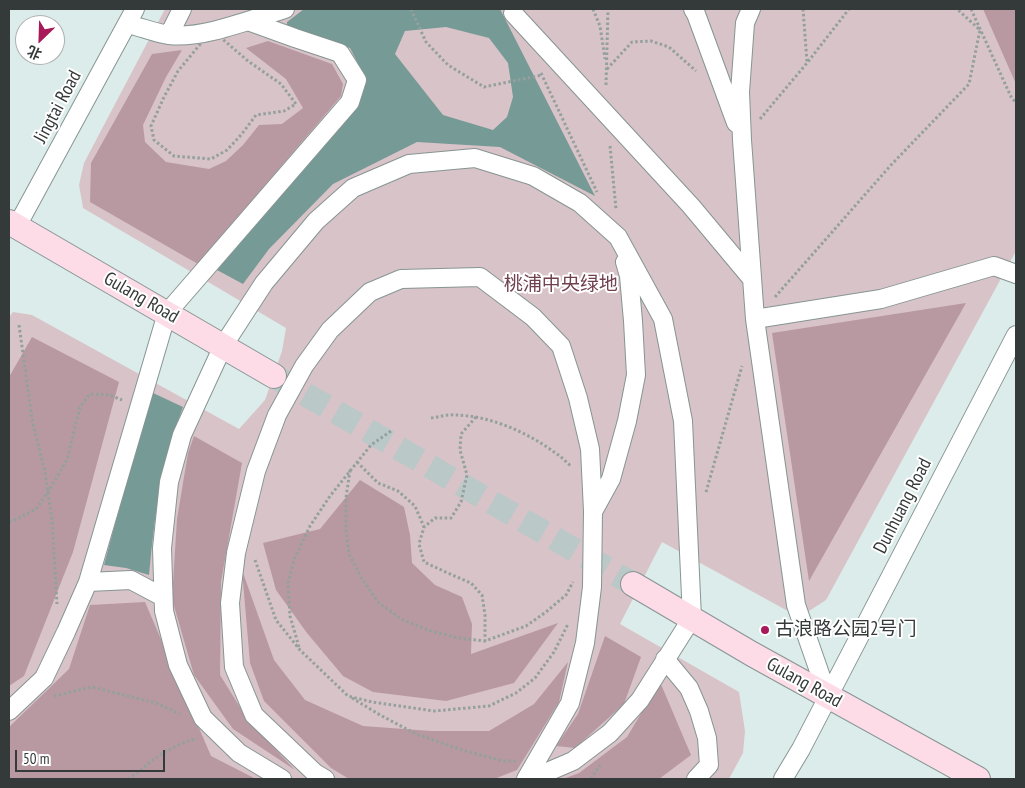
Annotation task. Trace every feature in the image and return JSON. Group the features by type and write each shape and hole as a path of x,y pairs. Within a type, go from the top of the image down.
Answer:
{"main road":[{"name":"Gulang Road","path":"13,224 274,376"},
{"name":"Gulang Road","path":"633,584 828,697 978,779"}],"street":[{"path":"169,34 182,9"},
{"path":"131,16 169,34 199,34 285,9"},
{"path":"693,9 742,140"},
{"path":"513,13 691,206 752,279"},
{"path":"747,13 740,92 756,319 796,605 828,697"},
{"name":"Jingtai Road","path":"13,224 131,16"},
{"path":"9,711 44,678 88,582 167,313 350,102 357,80 340,53 248,21"},
{"path":"282,779 239,753 203,718 178,665 164,611 162,548 169,482 182,435 223,346 264,283 316,221 353,188 409,164 475,158 533,176 580,203 618,238 662,319 681,412 683,431 692,618 640,700 610,734 572,761 531,779"},
{"path":"593,512 611,479 627,421 636,375 629,276 618,238"},
{"path":"756,319 881,299 994,266 1016,274"},
{"path":"325,779 315,774 254,715 234,667 230,603 236,553 256,471 277,414 304,366 330,330 370,292 401,279 480,277 533,317 561,346 578,398 590,449 593,512 592,587 585,643 570,703 526,779"},
{"name":"Dunhuang Road","path":"783,779 801,750 1016,335"},
{"path":"88,582 131,580 163,597"},
{"path":"666,659 689,688 699,711 707,738 709,765 696,779"}],"path":[{"path":"411,9 426,42 448,65 484,87 542,75"},
{"path":"593,9 600,26 606,69 632,42 651,41 668,47 700,75"},
{"path":"803,9 807,63"},
{"path":"742,140 807,63 849,9"},
{"path":"957,9 980,30"},
{"path":"971,9 1012,99 1016,102"},
{"path":"212,30 248,61 281,84 296,104 284,111 256,115 227,150 211,160 174,156 154,140 151,126 178,71 212,30"},
{"path":"756,319 891,165 969,84 980,30"},
{"path":"538,66 597,192"},
{"path":"19,325 32,419 48,492 52,520 58,612"},
{"path":"705,496 742,365"},
{"path":"9,522 36,509 48,492 67,460 80,407 90,394 110,394 125,401 136,418"},
{"path":"432,418 454,414 476,417 502,424 529,436 556,452 574,469"},
{"path":"476,417 461,434 460,450 467,475 462,502 451,518 434,518 424,527 419,544 424,562 471,583 482,595 485,616 485,640"},
{"path":"300,650 290,616 288,583 296,557 310,526 330,496 371,445 391,431"},
{"path":"357,462 378,482 398,491 415,506 424,527"},
{"path":"350,470 346,498 346,531 349,554 362,579 379,603 403,620 431,631 458,638 485,640 526,626 566,595 575,578"},
{"path":"255,558 276,620 300,650 348,696 416,734 443,744 503,761 536,761"},
{"path":"348,696 372,702 434,711 489,706 516,693 534,678 554,652 568,622"},
{"path":"47,697 92,687 156,703 187,717"},
{"path":"128,779 138,774 157,757 191,739 224,738"}],"green space":[{"name":"桃浦中央绿地","path":"165,9 1016,9 1016,251 826,600 809,611 786,610 662,542 620,624 739,692 745,731 743,753 729,779 9,779 9,317 13,312 32,315 239,429 265,400 282,351 286,328 83,208 79,185 84,163"}],"shaded area":[{"path":"304,9 500,9 595,196 500,147 417,142 333,184 269,249 243,284 217,270 354,112 365,77 350,48 287,29 287,22","holes":["446,27 489,38 508,63 513,97 507,117 493,130 443,115 395,54 405,31"]},
{"path":"983,9 1016,9 1016,84"},
{"path":"268,41 332,64 343,84 341,96 198,264 90,202 91,163 152,54 182,50 166,77 143,125 145,142 166,162 209,169 226,161 243,145 259,125 282,124 303,108 286,79 246,48"},
{"path":"966,303 809,581 772,333"},
{"path":"32,337 119,382 73,552 24,676 9,686 9,377"},
{"path":"151,392 183,407 162,474 154,524 149,575 126,568 104,565"},
{"path":"194,436 242,463 221,582 220,675 248,720 295,770 233,729 194,675 172,599 177,519 188,453"},
{"path":"360,480 404,507 410,535 412,563 435,585 462,597 472,624 471,654 558,623 514,683 446,701 373,692 343,676 307,633 276,590 263,543 320,529"},
{"path":"242,570 274,660 305,700 363,726 431,731 489,731 534,704 568,662 559,702 517,770 494,779 349,779 331,768 264,701 250,663"},
{"path":"145,602 211,756 256,779 9,779 9,727 69,669 90,605"},
{"path":"605,636 641,657 624,704 575,748 556,746 578,714"},
{"path":"660,682 691,755 659,779 563,779 579,773 627,737"}],"tunnel":[{"path":"274,376 633,584"}],"place":[{"name":"古浪路公园2号门","path":"765,630"}]}
